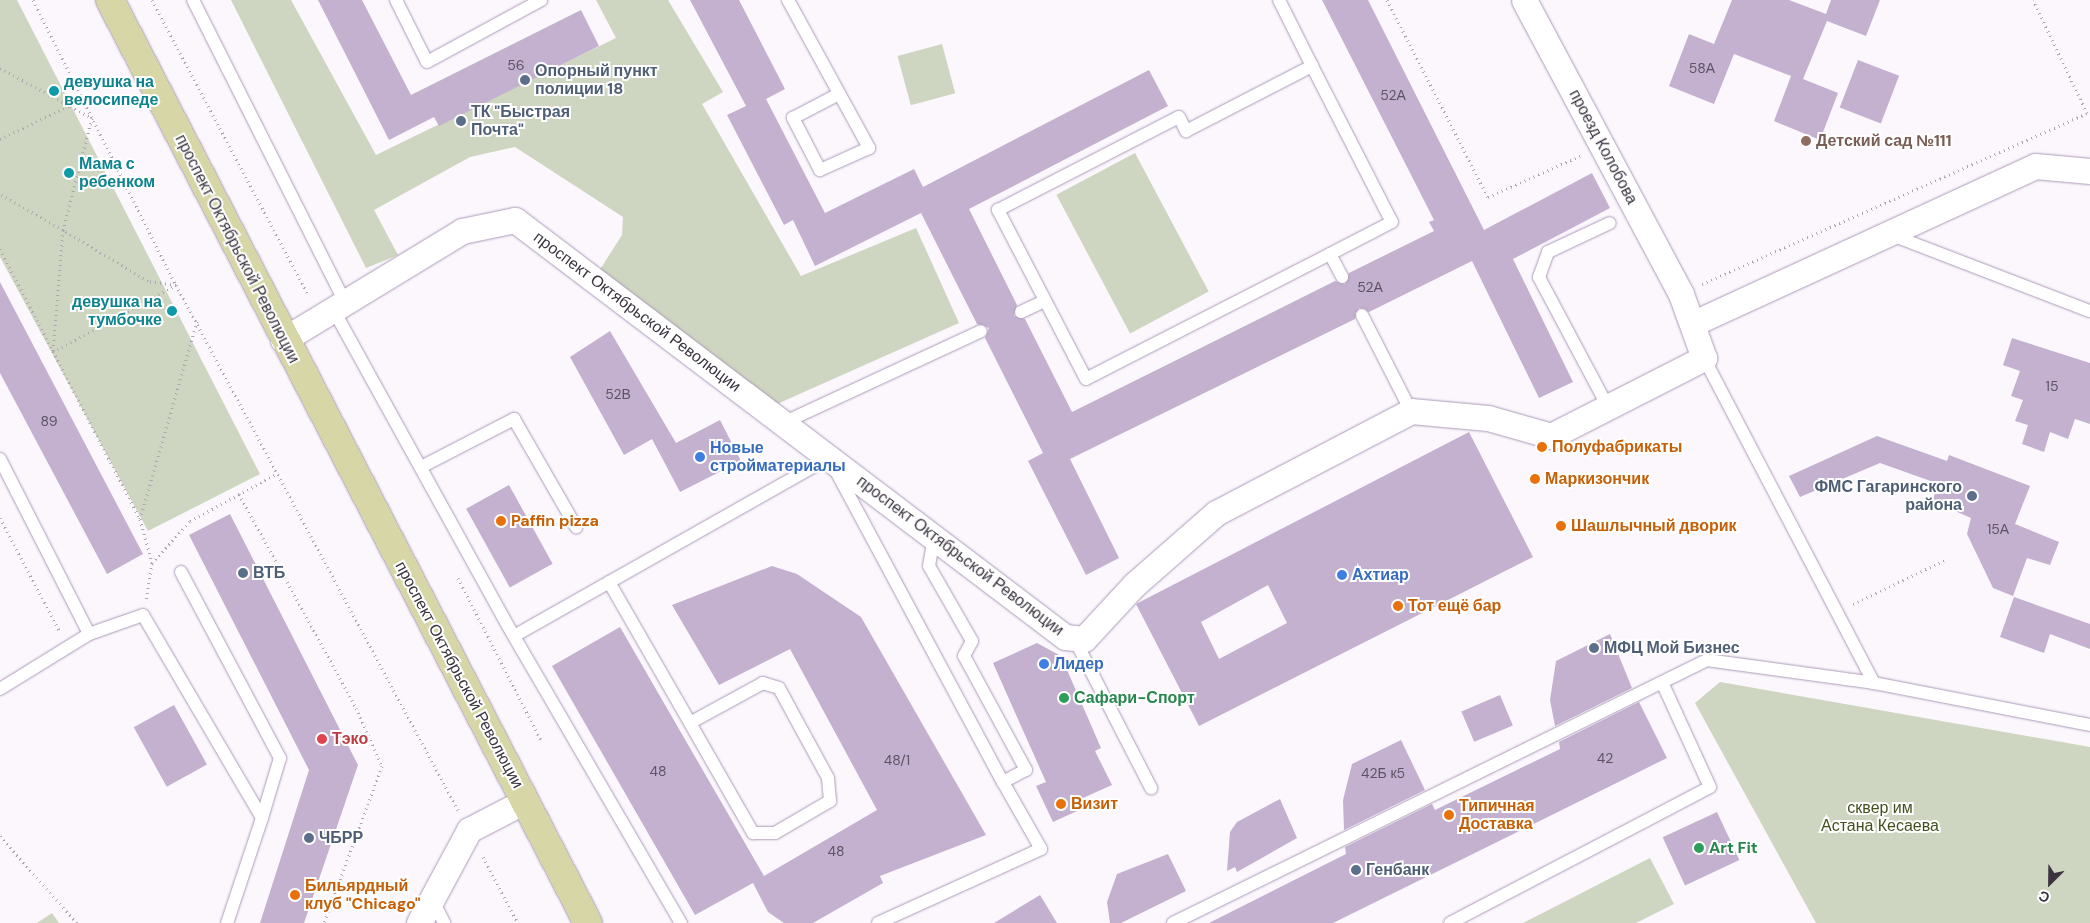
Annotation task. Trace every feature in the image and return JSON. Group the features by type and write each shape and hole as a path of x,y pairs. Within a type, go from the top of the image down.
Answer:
{"main road":[{"name":"проспект Октябрьской Революции","path":"110,0 283,340 588,923"}],"street":[{"name":"проезд Колобова","path":"1524,0 1681,294 1694,323 1704,358"},
{"path":"1694,323 1885,232 2035,166 2090,171"},
{"name":"проспект Октябрьской Революции","path":"283,340 462,231 515,220 1065,637 1084,639 1100,627 1134,585 1216,512 1412,411"},
{"path":"1412,411 1488,418 1551,436 1704,358"},
{"path":"419,923 468,830 525,801"}],"lane":[{"path":"193,0 332,309 514,636 681,923"},
{"path":"396,0 427,62 541,0"},
{"path":"788,0 869,148 820,170 793,118 839,94"},
{"path":"1278,0 1312,66 1392,222 1086,379 998,210 1179,117 1186,131 1312,66"},
{"path":"1608,407 1540,277 1548,252 1610,223"},
{"path":"1885,232 2090,311"},
{"path":"1330,254 1342,277"},
{"path":"1021,312 1045,301"},
{"path":"1362,315 1412,411"},
{"path":"783,423 981,331"},
{"path":"1704,358 1874,683"},
{"path":"421,468 514,419 576,527"},
{"path":"514,636 829,458 1041,849 878,923"},
{"path":"0,459 89,634"},
{"path":"934,537 930,566 972,641 964,656 1026,770 1003,782"},
{"path":"181,572 280,758 227,923"},
{"path":"609,582 690,723 753,832 775,833 830,801 828,778 779,688 763,683 690,723"},
{"path":"0,689 69,649 89,634 142,615 262,818"},
{"path":"1074,638 1151,788"},
{"path":"1173,923 1707,660 1874,683 2090,725"},
{"path":"1450,923 1710,786 1662,682"},
{"path":"432,899 444,923"}],"path":[{"path":"33,0 176,285 197,321 518,923"},
{"path":"152,0 332,309"},
{"path":"1387,0 1488,197 1588,153"},
{"path":"1681,294 2087,112 2033,0"},
{"path":"0,68 92,118"},
{"path":"0,139 70,106"},
{"path":"53,352 63,230 92,118"},
{"path":"0,194 148,281 176,285"},
{"path":"0,250 140,519 152,562 142,615"},
{"path":"53,352 176,285"},
{"path":"140,519 197,321"},
{"path":"152,562 190,521 278,473"},
{"path":"239,494 356,708 382,766 324,923"},
{"path":"0,518 69,649"},
{"path":"1837,612 1947,559"},
{"path":"489,638 542,742"},
{"path":"0,836 77,923"}],"green space":[{"path":"0,0 17,0 260,474 148,531 0,257"},
{"path":"231,0 291,0 376,155 616,38 596,0 668,0 723,92 702,104 801,276 916,228 959,323 777,404 599,271 622,235 623,217 515,147 470,157 374,210 398,255 366,268"},
{"path":"942,44 955,93 911,105 898,56"},
{"path":"1135,153 1209,292 1130,333 1056,195"},
{"name":"сквер им Астана Кесаева","path":"1720,682 2090,747 2090,923 1816,923 1695,703"},
{"path":"1650,858 1674,904 1636,923 1523,923"},
{"path":"52,913 59,923 37,923"}],"building":[{"path":"318,0 362,0 411,95 581,10 599,46 439,126 434,117 389,140"},
{"path":"690,0 739,0 785,89 766,99 825,213 914,169 923,187 1149,70 1168,106 969,209 1017,305 1014,316 1025,319 1072,412 1335,281 1345,284 1349,273 1434,231 1429,222 1434,220 1322,0 1368,0 1484,230 1592,173 1610,208 1513,259 1573,382 1539,398 1472,261 1369,312 1359,308 1355,319 1070,459 1119,558 1086,575 1028,461 1043,453 985,338 989,328 977,324 921,213 815,266 793,220 784,225 727,115 746,106"},
{"path":"1732,0 1789,0 1826,14 1831,0 1880,0 1866,36 1827,21 1803,79 1838,93 1820,140 1774,121 1791,76 1734,54 1714,104 1669,86 1689,34 1714,44"},
{"path":"1858,60 1899,76 1881,123 1840,108"},
{"path":"0,282 143,554 107,574 0,373"},
{"path":"610,331 676,443 720,420 741,461 680,492 652,439 624,455 570,357"},
{"path":"2012,338 2090,363 2090,424 2075,419 2068,439 2050,432 2044,452 2022,444 2028,425 2015,421 2023,400 2011,396 2020,371 2003,365"},
{"name":"Ахтиар","path":"1469,432 1533,557 1199,726 1136,604","holes":["1268,585 1287,623 1219,659 1201,622"]},
{"path":"1877,436 1947,461 1949,455 2030,486 2015,524 2059,542 2050,565 2027,558 2013,596 1993,588 1967,534 1971,518 1932,501 1939,484 1880,463 1800,497 1789,476"},
{"path":"509,485 553,564 510,587 466,509"},
{"path":"230,514 358,765 304,923 260,923 309,770 189,535"},
{"path":"772,566 797,574 861,617 986,835 880,876 883,883 813,923 784,923 768,912 753,883 695,915 552,666 620,627 764,876 877,810 790,649 719,685 672,605"},
{"path":"2014,597 2090,624 2090,649 2050,634 2044,653 2000,637"},
{"path":"1610,634 1632,688 1555,726 1550,700 1556,661"},
{"path":"1037,643 1061,656 1101,748 1095,751 1112,785 1074,802 1077,811 1053,822 1036,786 1046,782 993,663"},
{"path":"1500,695 1513,725 1474,742 1461,711"},
{"path":"1639,702 1667,758 1333,923 1209,923 1346,854 1345,847 1432,804 1435,810 1560,749 1559,742"},
{"path":"174,705 207,764 167,787 134,727"},
{"path":"1401,740 1425,790 1344,830 1343,800 1352,764"},
{"path":"1280,799 1297,838 1237,872 1235,867 1227,871 1230,832 1237,822"},
{"path":"1717,812 1739,860 1685,885 1663,837"},
{"path":"1168,854 1186,891 1121,923 1110,923 1107,902 1117,874"},
{"path":"1040,895 1057,923 994,923"}],"place":[{"name":"Опорный пункт полиции 18","path":"525,80"},
{"name":"девушка на велосипеде","path":"54,91"},
{"name":"ТК \"Быстрая Почта\"","path":"461,121"},
{"name":"Детский сад №111","path":"1806,141"},
{"name":"Мама с ребенком","path":"69,173"},
{"name":"девушка на тумбочке","path":"172,311"},
{"name":"Полуфабрикаты","path":"1542,447"},
{"name":"Новые стройматериалы","path":"700,457"},
{"name":"Маркизончик","path":"1535,479"},
{"name":"ФМС Гагаринского района","path":"1972,496"},
{"name":"Paffin pizza","path":"501,521"},
{"name":"Шашлычный дворик","path":"1561,526"},
{"name":"ВТБ","path":"243,573"},
{"name":"Ахтиар","path":"1342,575"},
{"name":"Тот ещё бар","path":"1398,606"},
{"name":"МФЦ Мой Бизнес","path":"1594,648"},
{"name":"Лидер","path":"1044,664"},
{"name":"Сафари-Спорт","path":"1064,698"},
{"name":"Тэко","path":"322,739"},
{"name":"Визит","path":"1061,804"},
{"name":"Типичная Доставка","path":"1449,815"},
{"name":"ЧБРР","path":"309,838"},
{"name":"Art Fit","path":"1699,848"},
{"name":"Генбанк","path":"1356,870"},
{"name":"Бильярдный клуб \"Chicago\"","path":"295,895"}]}
